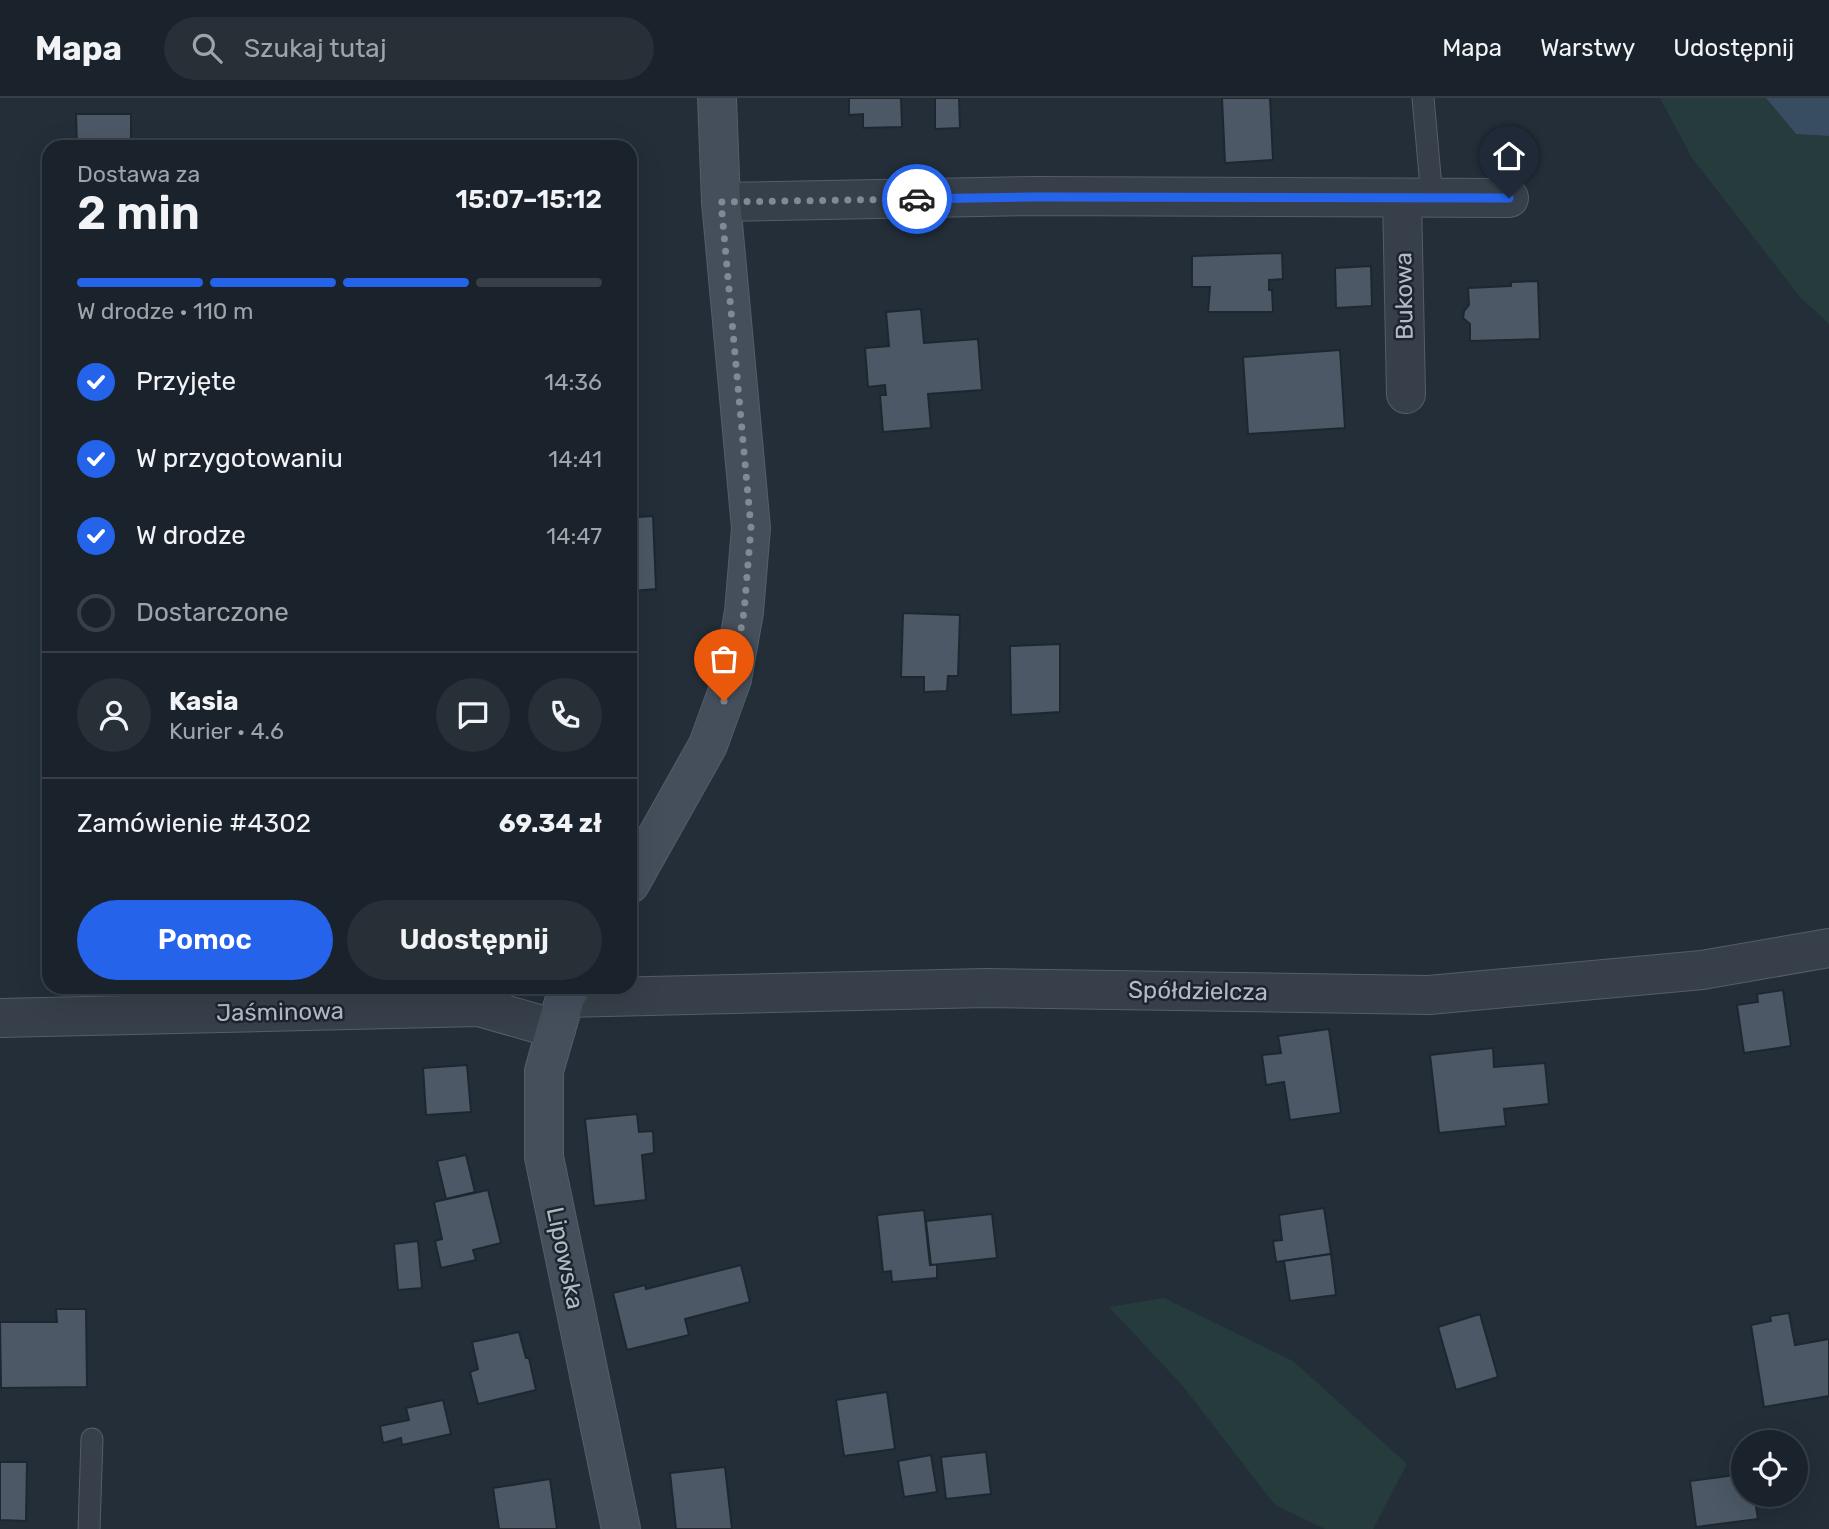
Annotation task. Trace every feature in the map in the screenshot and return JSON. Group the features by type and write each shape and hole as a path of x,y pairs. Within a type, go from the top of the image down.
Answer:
{"street":[{"path":"637,872 708,745 732,679 744,612 751,528 721,202 717,98"},
{"path":"721,202 1035,197 1509,198"},
{"name":"Bukowa","path":"1406,394 1417,198"},
{"name":"Spółdzielcza","path":"564,1005 985,988 1429,995 1702,970 1829,948"},
{"name":"Jaśminowa","path":"0,1018 564,1005"},
{"name":"Lipowska","path":"564,1005 544,1071 544,1157 621,1529"}],"lane":[{"path":"1417,198 1423,98"},
{"path":"89,1529 92,1439"}],"green space":[{"path":"1660,98 1766,98 1796,134 1829,136 1829,324 1800,297 1692,158"},
{"path":"1164,1298 1293,1361 1407,1464 1373,1529 1325,1529 1275,1505 1182,1385 1109,1307"}],"water":[{"path":"1766,98 1829,98 1829,136 1796,134"}],"building":[{"path":"849,98 901,98 902,127 863,128 863,114 849,115"},
{"path":"935,98 959,98 960,128 935,129"},
{"path":"1222,98 1270,98 1273,160 1225,163"},
{"path":"76,114 131,114 131,140 77,140"},
{"path":"1282,253 1283,279 1269,280 1273,312 1208,312 1210,287 1192,287 1192,256"},
{"path":"1371,266 1372,306 1336,308 1335,268"},
{"path":"1538,281 1540,339 1470,341 1470,324 1463,318 1469,305 1468,288 1511,286 1511,282"},
{"path":"921,309 924,343 978,339 982,390 928,394 931,428 883,432 880,395 886,395 885,385 868,387 865,348 889,346 886,312"},
{"path":"1340,350 1345,428 1248,434 1243,357"},
{"path":"637,510 639,517 653,516 656,589 637,591"},
{"path":"903,613 960,615 958,676 948,676 947,691 924,692 924,677 901,677"},
{"path":"1060,644 1060,712 1011,715 1010,646"},
{"path":"1783,990 1791,1046 1744,1053 1737,1005 1758,1002 1757,994"},
{"path":"1329,1029 1341,1113 1290,1120 1284,1082 1266,1085 1262,1055 1281,1053 1278,1036"},
{"path":"1493,1048 1494,1067 1545,1063 1549,1104 1504,1109 1506,1126 1439,1133 1430,1055"},
{"path":"467,1065 471,1112 426,1115 423,1068"},
{"path":"637,1114 639,1132 653,1131 654,1153 642,1155 646,1200 594,1206 585,1119"},
{"path":"466,1155 475,1192 446,1199 437,1161"},
{"path":"488,1190 501,1243 473,1250 476,1260 441,1268 435,1241 442,1239 434,1202"},
{"path":"1324,1208 1331,1254 1276,1262 1273,1241 1282,1240 1279,1215"},
{"path":"924,1210 930,1265 937,1264 937,1278 892,1282 891,1271 883,1272 877,1215"},
{"path":"992,1214 997,1258 931,1265 926,1221"},
{"path":"418,1241 422,1288 398,1290 394,1244"},
{"path":"1331,1254 1336,1295 1290,1301 1284,1261"},
{"path":"741,1265 750,1302 685,1319 689,1335 627,1350 613,1293 645,1285 646,1289"},
{"path":"56,1309 86,1309 87,1387 1,1388 0,1322 57,1322"},
{"path":"1789,1313 1795,1345 1829,1339 1829,1396 1764,1407 1751,1325 1771,1321 1770,1316"},
{"path":"1480,1314 1498,1377 1456,1390 1438,1327"},
{"path":"519,1332 526,1358 529,1358 536,1390 478,1404 470,1372 478,1369 472,1342"},
{"path":"887,1392 895,1449 844,1456 836,1400"},
{"path":"443,1400 451,1434 402,1445 401,1438 383,1443 380,1426 409,1420 406,1408"},
{"path":"986,1452 991,1494 946,1499 941,1457"},
{"path":"931,1455 937,1492 904,1497 898,1461"},
{"path":"0,1462 27,1462 26,1521 0,1520"},
{"path":"725,1467 732,1529 676,1529 670,1473"},
{"path":"1731,1476 1731,1507 1756,1507 1758,1519 1696,1527 1690,1481"},
{"path":"550,1479 557,1529 499,1529 493,1488"}],"way so far":[{"path":"724,701 732,679 744,612 751,528 721,202 917,199"}],"route":[{"path":"917,199 1509,198"}]}
